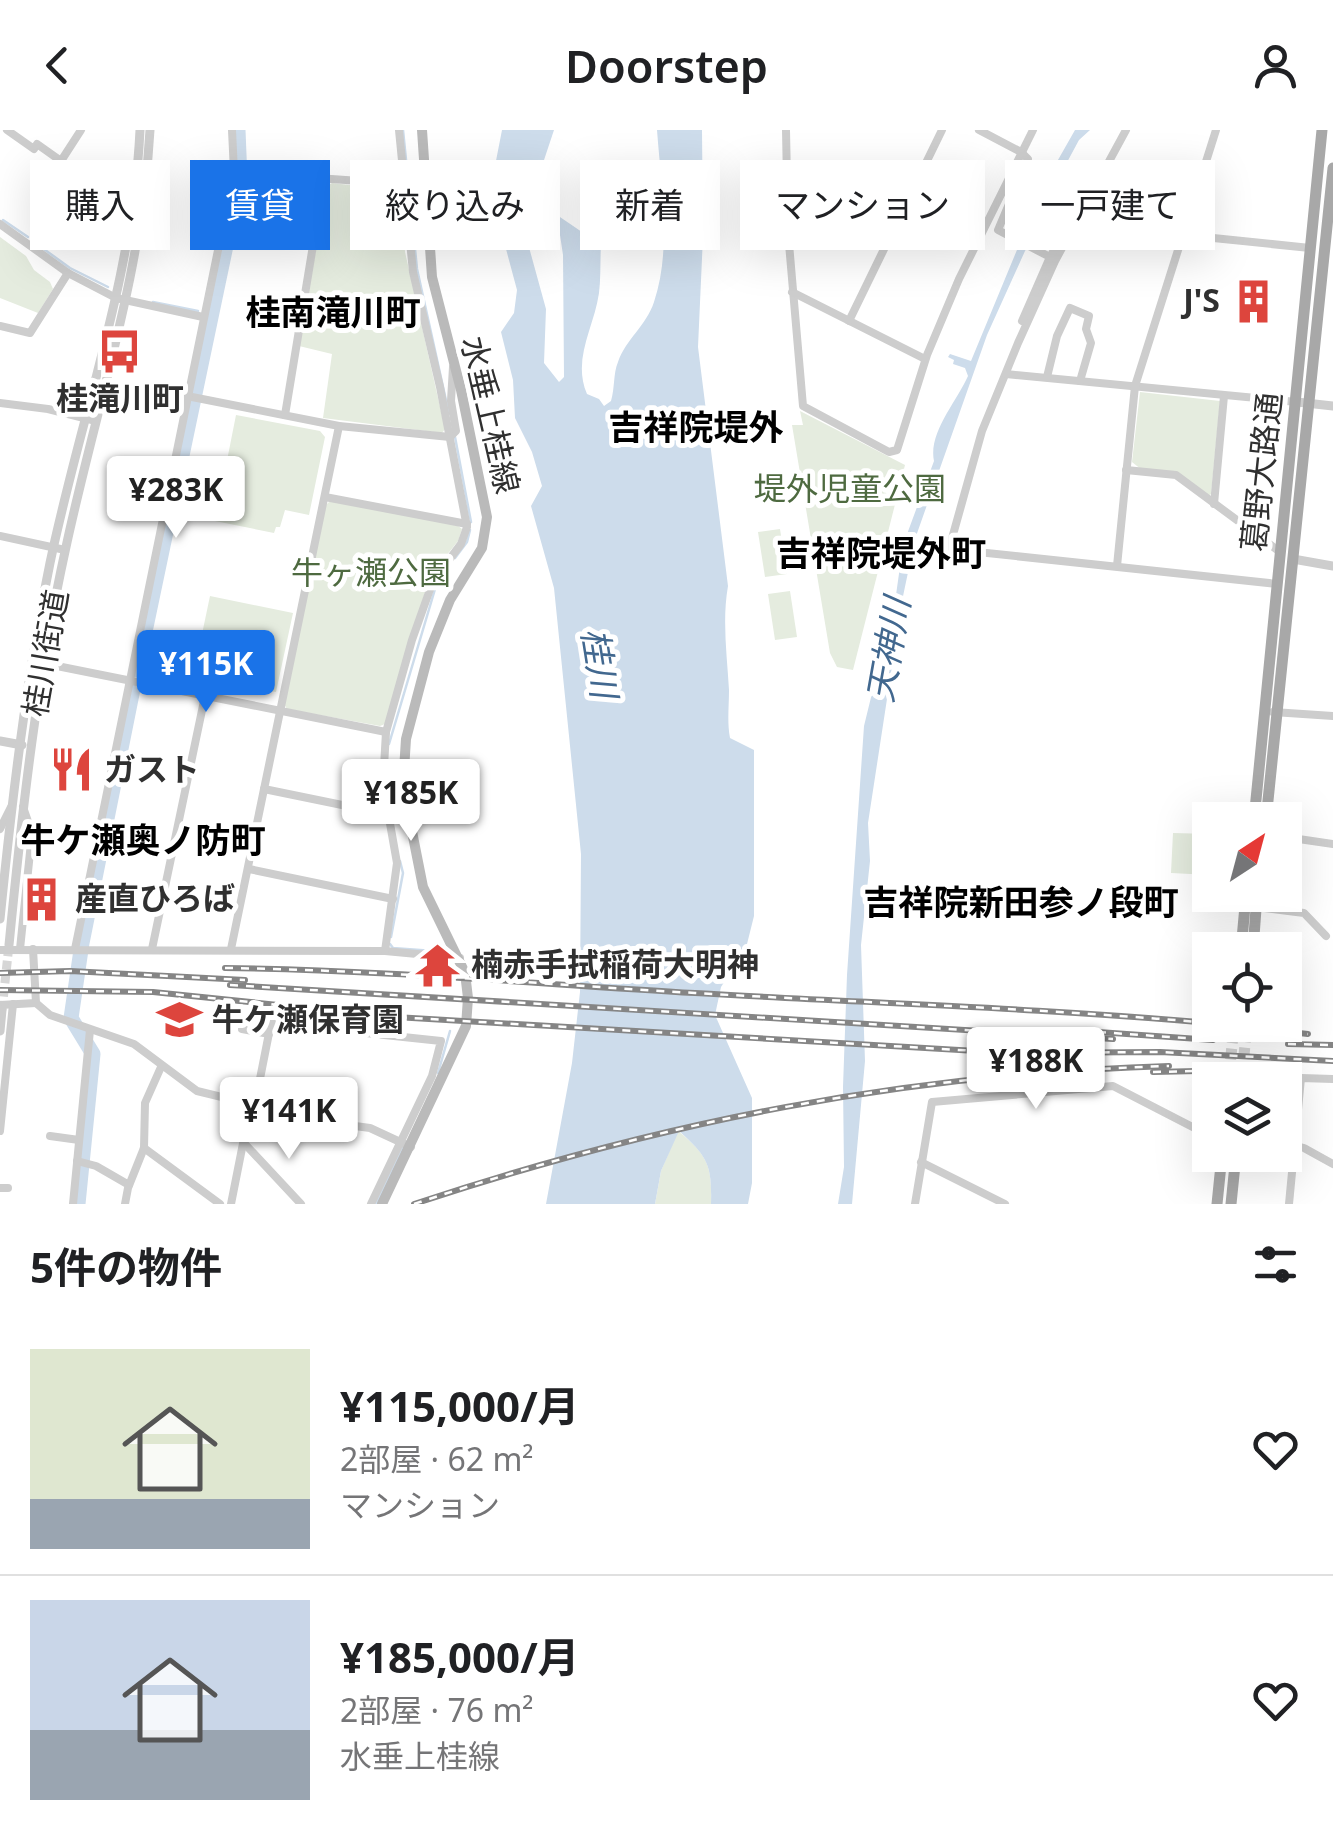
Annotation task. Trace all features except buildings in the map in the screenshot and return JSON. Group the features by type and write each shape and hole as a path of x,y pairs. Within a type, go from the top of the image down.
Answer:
{"main road":[{"name":"水垂上桂線","path":"382,1204 406,1144 466,1026 468,998 423,887 403,786 406,739 430,652 444,612 477,558 486,533 482,486 432,277 422,130"},
{"name":"葛野大路通","path":"1258,802 1271,711 1303,403 1317,249 1314,216 1326,138"},
{"name":"葛野大路通","path":"1317,249 1331,217 1333,168"},
{"path":"1314,216 1331,217"},
{"name":"葛野大路通","path":"1277,650 1278,584 1287,556"},
{"name":"葛野大路通","path":"1264,770 1265,802"},
{"path":"1217,1204 1220,1172"},
{"path":"1232,1204 1235,1172"}],"street":[{"path":"7,130 34,149 37,144 61,162 78,131"},
{"name":"桂川街道","path":"59,549 96,421 120,300 140,130"},
{"name":"桂川街道","path":"0,918 24,746 59,549 85,418 141,222 150,130"},
{"path":"232,130 236,160"},
{"path":"399,130 401,160"},
{"path":"786,130 792,292 802,406 890,452 896,450 925,359 959,279 1033,130"},
{"path":"850,321 942,130"},
{"path":"979,130 1028,159 1000,231 1047,255"},
{"path":"1111,160 1126,130"},
{"path":"1207,160 1216,130"},
{"path":"0,224 68,273 120,300 203,317"},
{"path":"1215,238 1317,249"},
{"path":"78,949 129,681 219,250"},
{"path":"285,415 312,250"},
{"path":"385,951 397,864 386,814 386,732 433,581 461,544 467,524 453,435 410,250"},
{"path":"1018,344 1016,336 1050,250"},
{"path":"1061,250 976,450 949,549 1278,584"},
{"path":"1117,566 1135,386 1179,250"},
{"path":"0,326 30,333 68,273"},
{"path":"792,292 925,359"},
{"path":"1047,378 1056,336 1074,298"},
{"path":"1070,308 1088,316 1086,328 1091,343 1080,381"},
{"path":"453,435 454,361"},
{"path":"1006,374 1333,406"},
{"path":"1214,504 1224,396"},
{"path":"191,397 339,426 453,435"},
{"path":"0,403 96,421"},
{"path":"231,949 339,426"},
{"path":"1126,470 1176,475 1287,556 1333,566"},
{"path":"324,497 467,524"},
{"path":"0,536 59,549"},
{"path":"38,662 386,732"},
{"path":"152,949 205,696"},
{"path":"1271,711 1333,716"},
{"path":"0,741 24,746"},
{"path":"264,789 386,814"},
{"path":"0,830 17,807"},
{"name":"桂川街道","path":"10,948 17,807"},
{"path":"1302,839 1333,844"},
{"path":"248,868 393,899"},
{"path":"1300,912 1326,936"},
{"path":"10,948 385,951 453,958"},
{"path":"33,949 36,1003"},
{"path":"0,1031 1,1007 36,1003 50,1015 134,1044 198,1091 325,1122 370,1128 406,1144"},
{"path":"0,1131 14,1004"},
{"path":"231,1204 271,1023 440,1041 432,1076 406,1144 370,1204"},
{"path":"242,1029 269,1034"},
{"path":"73,1204 90,1030"},
{"path":"125,1204 144,1148 145,1103 161,1067"},
{"path":"1302,1078 1333,1079"},
{"path":"914,1204 932,1102 1113,1086 1192,1127"},
{"path":"50,1136 79,1140"},
{"path":"244,1143 300,1204"},
{"path":"144,1148 220,1204"},
{"path":"1302,1150 1333,1164"},
{"path":"77,1161 96,1166 129,1185"},
{"path":"922,1162 1005,1204"},
{"path":"1289,1172 1289,1204"}],"green space":[{"path":"330,184 350,185 350,250 405,250 445,429 442,433 323,418 332,354 299,346 316,250 330,250"},
{"path":"0,237 26,256 34,270 50,282 53,289 38,313 0,298"},
{"path":"1140,392 1220,401 1211,494 1208,496 1177,473 1142,470 1132,462"},
{"name":"堤外児童公園","path":"800,411 905,465 853,670 837,667 830,653 792,425 803,425"},
{"path":"236,415 320,431 325,437 309,515 285,510 274,533 215,521"},
{"name":"牛ヶ瀬公園","path":"330,501 462,529 458,541 430,576 385,724 380,726 287,709 284,704 326,505"},
{"path":"780,529 787,574 765,577 758,532"},
{"path":"790,591 797,637 775,640 768,594"},
{"path":"210,596 293,613 276,692 193,677"},
{"path":"1173,833 1192,834 1192,874 1171,873"},
{"path":"678,1131 706,1162 711,1204 655,1204 661,1171"}],"water":[{"path":"502,130 554,130 544,160 496,160"},
{"path":"657,130 702,130 702,160 659,160"},
{"path":"1075,130 1090,130 1079,140 1068,160 1058,160"},
{"name":"桂川","path":"560,217 580,231 580,250 601,250 599,293 582,368 587,394 604,406 611,401 622,354 654,302 663,250 702,250 698,347 728,586 725,625 730,738 754,750 754,916 746,948 721,987 715,1015 752,1098 752,1183 748,1204 711,1204 706,1163 679,1131 661,1171 655,1204 546,1204 572,1063 580,992 581,854 554,588 531,506 542,486 532,452 515,418 513,380 501,332 514,313 517,290 506,250 530,250 546,309 544,363 559,382 564,377"},
{"name":"天神川","path":"1017,250 1026,250 987,335 915,539 902,601 868,823 870,861 861,945 865,1061 852,1204 838,1204 844,1167 847,975 864,726 896,595 903,545 934,461 939,428 968,376 965,368 953,364 954,360 948,357 950,354 971,361"}],"waterway":[{"path":"137,670 240,179 238,130"},
{"path":"403,130 417,269 449,414"},
{"path":"3,220 28,237"},
{"path":"45,250 108,287"},
{"path":"153,302 198,311"},
{"path":"455,437 471,522"},
{"path":"455,558 467,542 470,530"},
{"path":"389,744 438,579"},
{"path":"78,1204 93,1054 71,1018 82,943 133,689"},
{"path":"387,767 392,814"},
{"path":"391,937 403,873 400,861"},
{"path":"390,944 393,948 447,952 450,965"},
{"path":"438,1073 450,1031"},
{"path":"376,1204 403,1148"}],"tunnel":[{"path":"2,1010 9,945"},
{"path":"1230,1062 1232,1042"},
{"path":"1243,1062 1245,1042"}],"railway":[{"path":"225,968 401,974 1192,1022"},
{"path":"0,973 70,971 245,980"},
{"path":"230,985 1113,1039"},
{"path":"0,990 153,992 395,1017 1011,1053 1160,1052 1333,1061"},
{"path":"1098,1032 1192,1039"},
{"path":"1302,1033 1308,1034"},
{"path":"1288,1044 1333,1045"},
{"path":"414,1204 600,1149 786,1107 975,1079 1169,1066"},
{"path":"1153,1072 1192,1071"}],"place":[{"name":"J'S","path":"1253,301"},
{"name":"桂滝川町","path":"120,351"},
{"name":"ガスト","path":"71,770"},
{"name":"産直ひろば","path":"42,899"},
{"name":"楠赤手拭稲荷大明神","path":"438,965"},
{"name":"牛ケ瀬保育園","path":"179,1020"}],"district":[{"name":"桂南滝川町","path":"333,313"},
{"name":"吉祥院堤外","path":"696,428"},
{"name":"吉祥院堤外町","path":"881,554"},
{"name":"牛ケ瀬奥ノ防町","path":"143,841"},
{"name":"吉祥院新田参ノ段町","path":"1021,903"}]}
